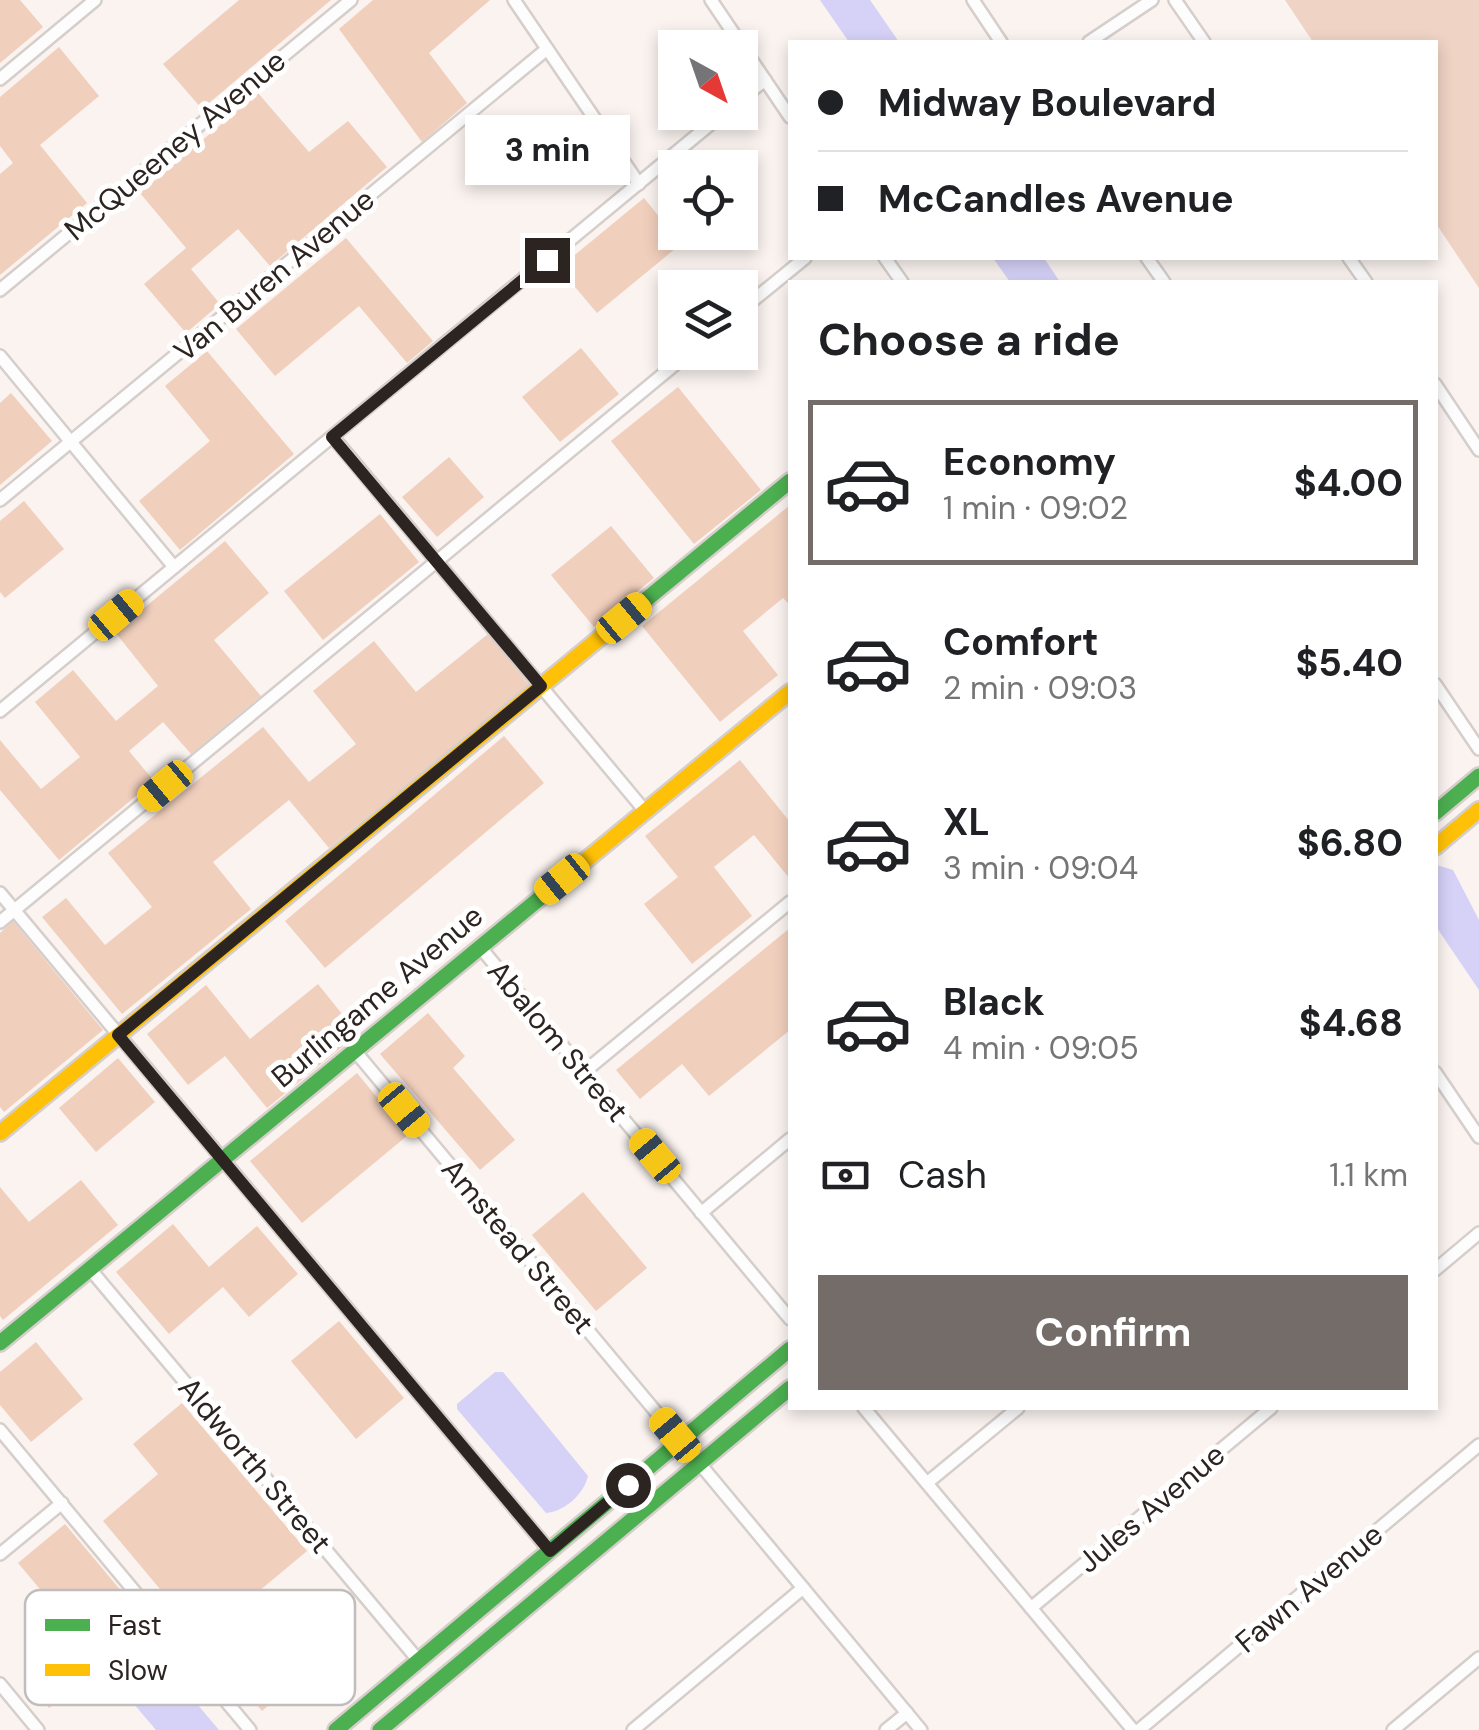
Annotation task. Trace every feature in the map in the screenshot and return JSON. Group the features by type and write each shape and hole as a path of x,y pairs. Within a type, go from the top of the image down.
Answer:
{"street":[{"path":"0,79 95,0"},
{"name":"McQueeney Avenue","path":"0,290 351,0"},
{"path":"514,0 639,184"},
{"path":"711,0 788,114"},
{"path":"973,0 1001,40"},
{"path":"1093,40 1152,0"},
{"path":"1176,0 1203,40"},
{"name":"Van Buren Avenue","path":"0,500 547,49"},
{"path":"758,86 765,80"},
{"path":"0,711 704,130"},
{"path":"758,296 803,260"},
{"path":"0,356 174,567"},
{"path":"0,922 668,370"},
{"path":"1438,388 1479,450"},
{"path":"332,437 645,811"},
{"path":"0,1132 788,483"},
{"path":"1438,688 1479,749"},
{"name":"Burlingame Avenue","path":"0,1344 645,811 788,699"},
{"path":"1438,810 1479,776"},
{"path":"1438,844 1479,810"},
{"path":"0,893 550,1551"},
{"path":"584,1072 788,904"},
{"name":"Abalom Street","path":"480,947 788,1316"},
{"name":"Amstead Street","path":"355,1051 680,1442"},
{"path":"1438,1076 1479,1138"},
{"path":"702,1213 788,1140"},
{"path":"1438,1267 1479,1233"},
{"name":"Aldworth Street","path":"90,1269 419,1661"},
{"path":"336,1730 788,1351"},
{"path":"380,1730 788,1390"},
{"path":"866,1410 1136,1730"},
{"path":"927,1483 1016,1410"},
{"name":"Jules Avenue","path":"1031,1608 1269,1410"},
{"path":"0,1430 134,1590"},
{"name":"Fawn Avenue","path":"1136,1730 1479,1445"},
{"path":"700,1464 921,1730"},
{"path":"0,1554 62,1503"},
{"path":"633,1730 802,1588"},
{"path":"1393,1730 1479,1658"},
{"path":"0,1684 38,1730"},
{"path":"229,1705 250,1730"},
{"path":"886,1730 907,1713"}],"shaded area":[{"path":"0,0 20,0 43,27 0,63"},
{"path":"239,0 331,0 202,109 163,64"},
{"path":"373,0 490,0 429,53 467,103 422,142 339,29"},
{"path":"820,0 870,0 898,40 848,40"},
{"path":"1285,0 1479,0 1479,288 1438,226 1438,40 1312,40"},
{"path":"59,47 99,96 40,145 87,203 0,275 0,174 13,163 0,146 0,97"},
{"path":"258,93 309,152 348,121 387,167 270,266 238,229 191,269 220,304 186,333 144,284 186,248 140,193"},
{"path":"644,198 658,215 658,250 674,250 597,313 559,268"},
{"path":"346,238 433,341 407,363 359,306 275,376 236,329"},
{"path":"994,260 1045,260 1059,280 1009,280"},
{"path":"581,348 619,394 560,442 522,397"},
{"path":"207,351 294,454 180,550 139,501 210,441 165,386"},
{"path":"678,387 761,490 694,544 611,441"},
{"path":"11,393 52,441 0,485 0,403"},
{"path":"449,457 484,497 437,537 402,497"},
{"path":"24,501 64,549 5,598 0,592 0,521"},
{"path":"788,507 788,603 783,598 743,631 778,675 720,722 642,626"},
{"path":"380,514 419,562 323,640 284,591"},
{"path":"611,526 654,578 594,627 551,575"},
{"path":"225,541 269,593 214,640 261,696 191,754 163,722 129,751 154,781 59,860 0,790 0,740 41,789 80,757 35,702 73,670 116,721 158,686 115,632"},
{"path":"488,634 529,685 329,848 289,800 213,862 251,909 122,1014 42,917 66,898 105,945 152,907 108,853 263,727 309,782 356,744 313,691 374,641 416,692"},
{"path":"504,736 544,783 325,968 285,921"},
{"path":"740,760 788,820 788,877 754,835 714,867 752,916 692,964 644,904 678,877 645,836"},
{"path":"1438,865 1453,870 1479,920 1479,990 1438,929"},
{"path":"13,921 103,1030 4,1112 0,1107 0,933"},
{"path":"788,930 788,1032 709,1096 682,1064 640,1099 616,1070"},
{"path":"318,984 358,1034 267,1108 225,1056 188,1085 147,1034 206,985 250,1039"},
{"path":"428,1013 465,1056 453,1068 515,1140 480,1170 380,1054"},
{"path":"118,1058 155,1102 96,1152 59,1108"},
{"path":"357,1073 408,1135 302,1223 250,1161"},
{"path":"81,1180 118,1225 3,1320 0,1187 29,1222"},
{"path":"583,1192 647,1268 596,1311 532,1235"},
{"path":"173,1224 209,1267 257,1226 298,1274 249,1317 223,1287 169,1334 116,1272"},
{"path":"339,1321 404,1398 356,1439 291,1361"},
{"path":"36,1342 83,1399 31,1442 0,1405 0,1372"},
{"path":"495,1372 503,1372 588,1476 578,1495 566,1506 546,1513 457,1409 457,1404"},
{"path":"182,1403 307,1551 260,1590 161,1590 103,1521 158,1474 133,1444"},
{"path":"65,1524 120,1590 41,1590 18,1563"},
{"path":"135,1705 198,1705 219,1730 156,1730"}],"traffic: fast":[{"path":"625,617 788,483"},
{"path":"1438,810 1479,776"},
{"path":"0,1343 551,889"},
{"path":"336,1730 788,1351"},
{"path":"380,1730 788,1390"}],"traffic: slow":[{"path":"0,1133 625,617"},
{"path":"551,889 788,694"},
{"path":"1438,844 1479,810"}],"route":[{"path":"547,260 332,437 541,686 118,1035 550,1551 628,1485"}]}
